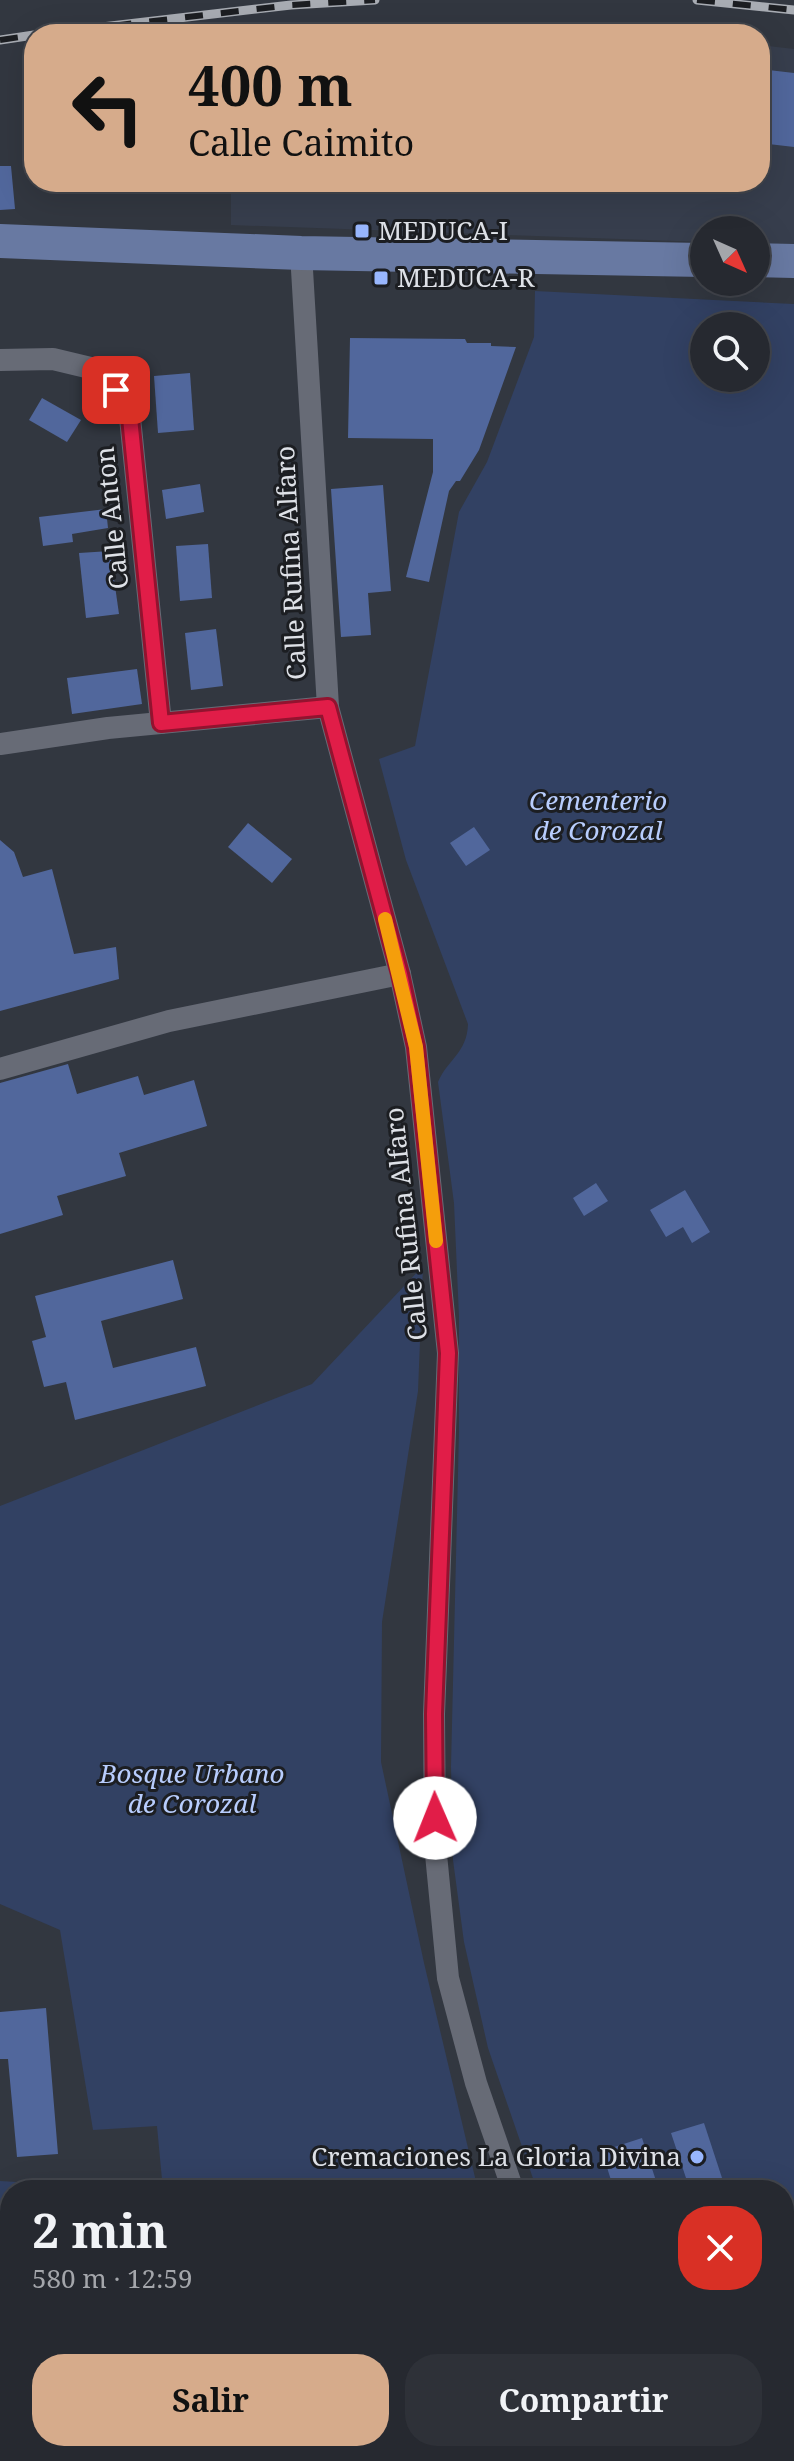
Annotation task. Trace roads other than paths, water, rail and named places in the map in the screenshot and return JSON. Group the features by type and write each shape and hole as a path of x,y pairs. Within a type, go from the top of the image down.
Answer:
{"main road":[{"path":"0,241 301,253 690,260"},
{"path":"770,260 794,261"}],"street":[{"name":"Calle Rufina Alfaro","path":"301,253 328,707 400,974 416,1047 448,1353 434,1714 435,1844 446,1963 476,2083 510,2180"},
{"name":"Calle Anton","path":"0,360 53,359 103,371 129,408 161,723"},
{"path":"0,744 161,723 328,707"},
{"path":"0,1069 219,1009 400,974"}],"railway":[{"path":"128,24 291,5 375,0"},
{"path":"697,0 794,10"},
{"path":"0,40 24,36"}],"place":[{"name":"MEDUCA-I","path":"362,231"},
{"name":"MEDUCA-R","path":"381,278"},
{"name":"Cremaciones La Gloria Divina","path":"697,2157"}],"park label":[{"name":"Cementerio de Corozal","path":"598,816"},
{"name":"Bosque Urbano de Corozal","path":"192,1789"}]}
